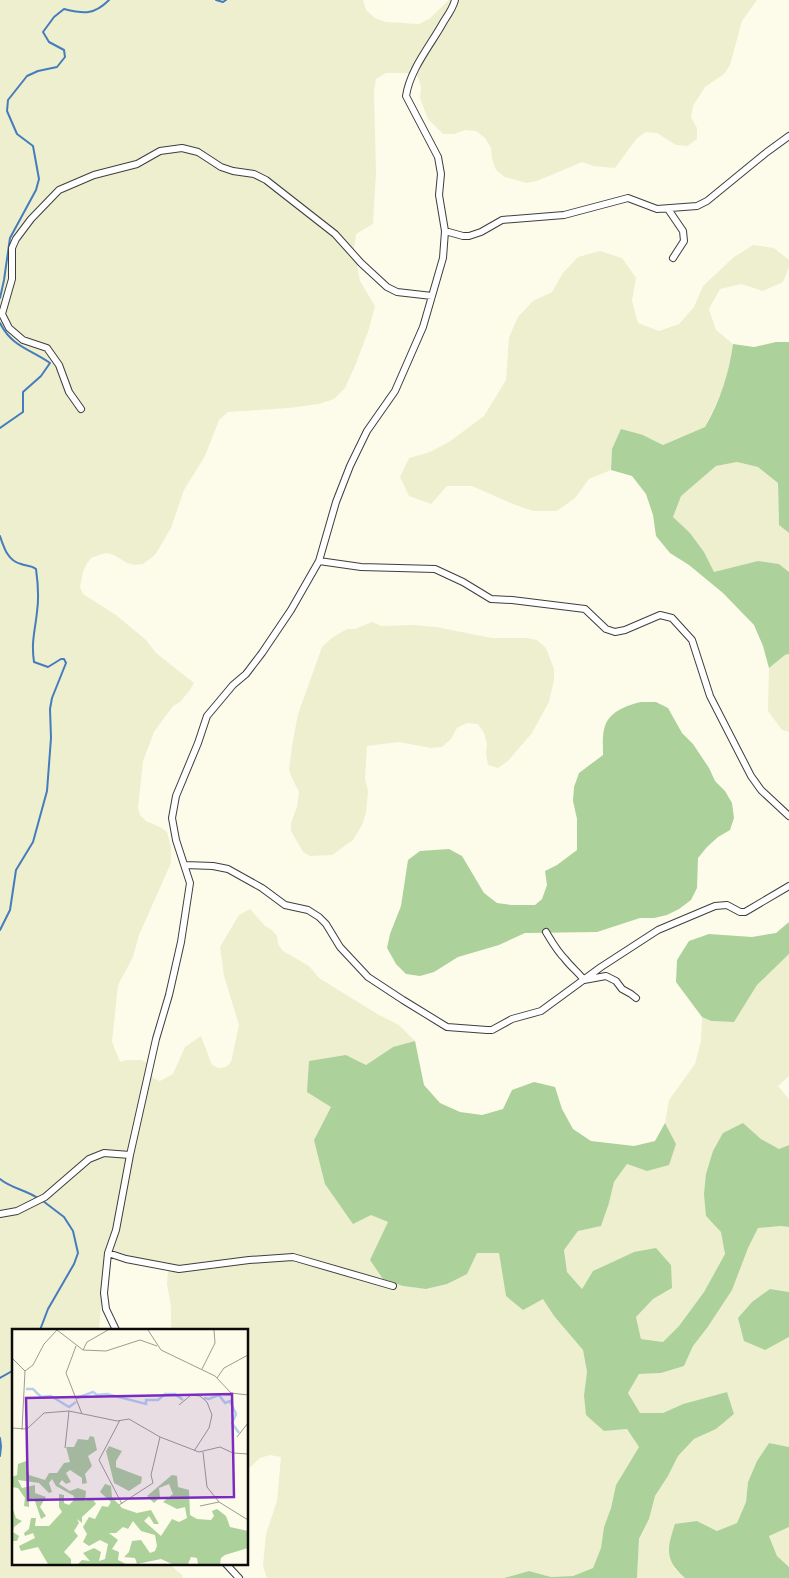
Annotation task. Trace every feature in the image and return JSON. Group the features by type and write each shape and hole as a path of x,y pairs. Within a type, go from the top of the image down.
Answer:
{"street":[{"path":"116,1329 106,1309 104,1293 108,1253 116,1230 130,1155 156,1039 169,995 190,883 176,840 172,818 176,796 207,716 233,685 246,674 262,653 292,610 319,561 336,502 350,466 367,431 395,391 423,327 443,258 445,230 439,195 440,174 438,157 406,96 418,61 429,48 455,0"},
{"path":"445,230 458,235 468,236 481,232 502,220 569,214 628,198 654,209 686,208 702,204 789,136"},
{"path":"81,409 69,392 58,365 47,348 23,340 9,328 2,314 12,279 12,248 16,239 31,219 59,190 94,175 137,164 160,152 182,148 198,152 221,167 261,177 336,234 361,263 387,287 397,292 432,296"},
{"path":"668,209 683,231 684,241 673,258"},
{"path":"319,561 361,567 435,570 463,582 491,599 585,609 606,629 615,632 660,615 672,618 692,640 710,696 751,776 761,790 789,816"},
{"path":"185,865 213,866 228,869 262,888 285,905 308,910 326,924 340,947 368,977 447,1027 492,1030 512,1019 541,1011 601,967 658,930 715,906 727,905 740,912 745,912 789,886"},
{"path":"546,932 555,948 584,980"},
{"path":"584,980 606,976 616,981 622,989 636,998"},
{"path":"0,1214 17,1211 45,1197 89,1159 104,1153 130,1155"},
{"path":"108,1253 126,1259 179,1269 249,1260 293,1257 392,1286"},
{"path":"228,1566 239,1578"}],"green space":[{"path":"0,0 363,0 366,10 375,18 386,22 419,24 429,19 449,0 757,0 742,21 730,65 724,74 705,87 693,106 691,117 697,128 697,139 687,146 676,145 657,133 646,132 637,138 615,168 593,166 582,162 537,181 526,183 505,177 496,170 491,148 485,138 476,131 465,130 454,134 443,134 428,119 420,98 421,88 418,77 408,73 386,73 376,79 374,91 376,173 373,224 356,234 354,249 360,281 375,306 369,329 345,388 334,399 319,404 228,412 219,420 205,456 184,490 171,528 155,555 143,564 135,565 106,553 91,558 83,572 80,587 83,594 116,615 146,640 156,653 194,683 180,702 173,706 154,732 143,761 138,808 140,815 146,821 167,832 171,847 171,863 139,935 133,957 118,985 112,1042 120,1062 141,1060 148,1063 153,1078 160,1081 173,1074 185,1047 201,1036 212,1065 219,1068 226,1067 231,1062 239,1025 224,976 220,947 239,915 250,909 277,936 278,944 283,951 309,966 319,978 379,1015 399,1025 415,1041 393,1047 366,1065 346,1055 331,1107 314,1140 371,1215 388,1222 403,1286 426,1289 447,1284 477,1253 499,1253 506,1296 543,1298 554,1316 583,1350 587,1372 584,1395 604,1431 627,1429 639,1447 616,1485 611,1508 604,1527 601,1548 593,1568 573,1576 551,1577 529,1571 504,1578 267,1578 263,1566 266,1534 277,1501 281,1457 270,1455 260,1458 249,1468 249,1329 171,1329 171,1307 167,1284 168,1270 114,1250 103,1282 99,1329 12,1329 12,1566 171,1566 183,1578 0,1578"},
{"path":"753,245 774,248 789,260 789,267 783,282 763,291 741,284 720,289 709,309 716,330 733,344 730,366 723,389 705,427 663,445 643,435 612,449 611,470 589,479 575,498 557,511 533,511 472,486 447,486 431,504 409,496 400,477 409,458 430,452 449,442 484,416 506,380 509,337 518,317 533,301 552,292 563,273 578,257 600,251 622,258 636,278 632,301 638,323 659,331 679,324 694,307 703,286 734,257"},
{"path":"776,342 789,342 789,533 779,525 778,483 758,467 737,462 716,466 681,496 673,517 690,533 704,552 714,572 758,561 779,564 789,572 789,654 769,668 763,646 754,625 723,593 689,565 670,553 656,536 653,515 646,494 632,476 611,470 612,449 621,429 643,435 663,445 705,427 723,387 733,344 754,347"},
{"path":"737,462 759,467 778,483 779,525 789,533 789,572 779,564 758,561 714,573 704,552 690,533 673,518 680,496 716,466"},
{"path":"372,622 381,626 413,625 436,627 492,638 526,638 537,640 546,648 554,669 554,680 549,702 532,733 508,761 498,768 488,765 487,744 484,733 478,724 467,723 457,728 451,739 442,747 431,748 399,742 367,746 365,778 368,791 366,813 362,825 353,840 332,855 310,856 303,852 291,831 291,823 297,807 299,792 289,770 298,714 322,647 333,637 347,629 355,629"},
{"path":"789,654 789,732 782,730 768,711 769,668"},
{"path":"641,702 656,702 668,708 682,733 693,744 715,781 725,791 732,803 734,818 730,830 718,837 698,858 697,888 691,900 667,915 654,918 640,918 597,932 525,933 499,945 458,957 434,972 420,976 406,974 396,964 387,948 390,934 401,906 408,860 420,851 449,849 462,856 484,893 497,903 535,905 542,899 547,885 545,871 557,865 577,850 577,819 573,801 574,787 579,773 603,755 604,729 611,716 625,707"},
{"path":"789,922 789,954 757,985 734,1022 711,1021 702,1017 676,982 677,960 689,941 709,934 752,937 776,933"},
{"path":"789,954 789,1076 778,1086 789,1099 789,1145 779,1149 761,1139 743,1123 706,1216 722,1232 725,1254 704,1292 679,1326 664,1342 641,1339 636,1316 653,1299 672,1288 634,1252 593,1271 582,1289 567,1272 564,1250 578,1231 609,1203 614,1182 627,1164 647,1171 676,1144 665,1123 669,1100 695,1064 701,1041 702,1017 711,1021 734,1022 757,985"},
{"path":"415,1041 424,1085 440,1103 460,1112 482,1115 503,1109 512,1090 534,1082 555,1087 562,1109 573,1129 591,1141 634,1146 655,1141 665,1123 676,1144 669,1165 647,1171 627,1164 614,1182 601,1226 578,1231 564,1250 567,1272 582,1289 593,1271 634,1252 656,1248 671,1265 672,1288 653,1299 636,1317 641,1339 663,1342 679,1326 704,1292 725,1254 721,1232 706,1216 704,1194 706,1174 713,1151 723,1133 743,1123 761,1139 779,1149 789,1145 789,1227 758,1228 732,1290 693,1346 684,1366 661,1373 639,1374 628,1393 640,1413 663,1413 683,1404 727,1392 734,1414 716,1429 694,1439 678,1456 655,1496 649,1519 639,1539 637,1578 504,1578 529,1571 551,1577 573,1576 593,1568 601,1548 604,1527 611,1508 616,1485 639,1447 627,1429 604,1431 586,1415 584,1395 587,1372 583,1350 554,1316 543,1299 523,1310 506,1296 499,1253 477,1253 467,1274 447,1284 426,1289 403,1286 383,1279 370,1260 388,1222 371,1215 353,1224 325,1184 314,1140 331,1107 307,1092 309,1061 346,1055 366,1065 393,1047"},
{"path":"789,1227 789,1292 770,1289 785,1340 789,1337 789,1447 769,1443 757,1461 748,1482 746,1502 737,1523 717,1531 697,1521 674,1568 685,1578 637,1578 639,1540 649,1519 655,1496 678,1456 694,1439 716,1429 734,1414 727,1392 683,1404 663,1413 640,1413 628,1393 639,1374 661,1373 684,1366 693,1346 707,1328 758,1228"},
{"path":"770,1289 789,1292 789,1337 765,1350 744,1341 738,1318 752,1302"},
{"path":"769,1443 789,1447 789,1527 769,1536 777,1556 789,1567 789,1578 685,1578 670,1559 670,1540 675,1524 697,1521 717,1531 737,1523 746,1502 748,1482 757,1461"},
{"path":"789,1527 789,1567 777,1556 769,1535"}],"waterway":[{"path":"0,298 10,238 36,190 39,179 33,146 17,134 7,111 8,100 27,76 38,71 57,67 65,57 64,50 49,42 43,32 54,17 64,9 77,12 93,11 109,0"},
{"path":"216,0 223,2 226,0"},
{"path":"0,323 16,343 50,363 41,376 23,392 23,412 0,428"},
{"path":"0,536 5,549 13,560 36,569 38,607 33,642 34,662 48,667 61,659 64,659 66,663 52,698 50,709 51,738 47,791 33,842 16,870 10,910 0,930"},
{"path":"0,1179 39,1199"},
{"path":"40,1329 48,1309 74,1264 78,1253 73,1231 64,1217 43,1201"},
{"path":"0,1378 12,1371"},
{"path":"0,1438 0,1456"}]}
